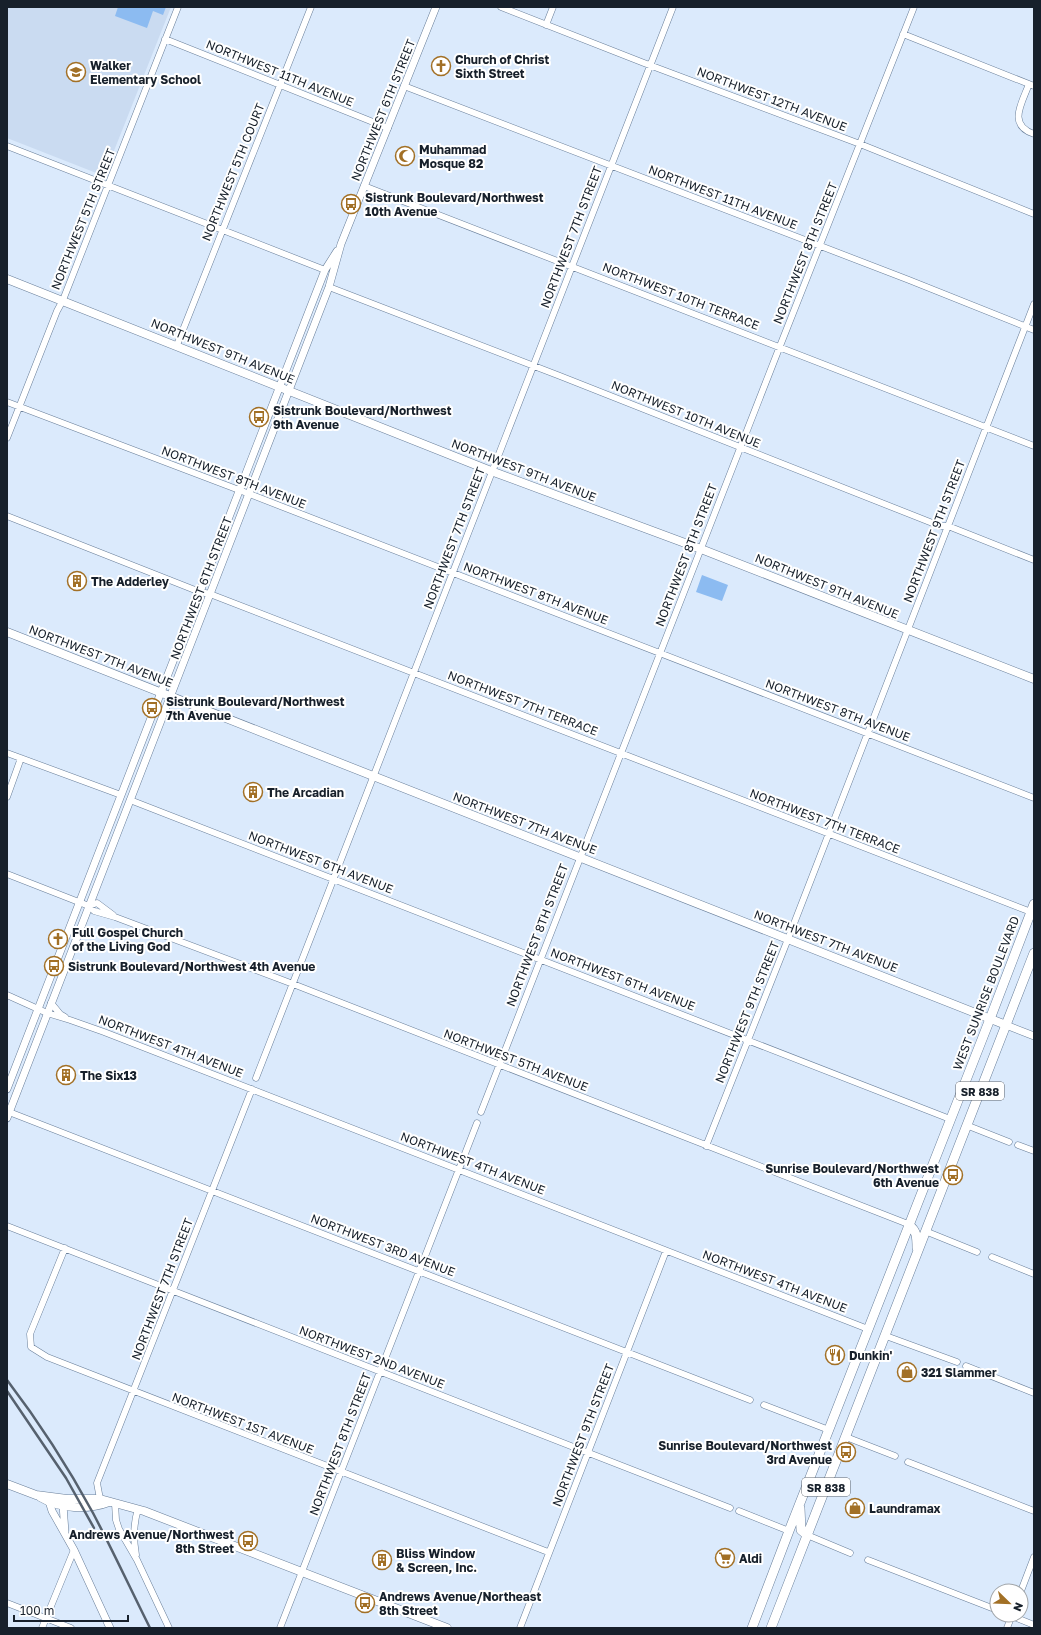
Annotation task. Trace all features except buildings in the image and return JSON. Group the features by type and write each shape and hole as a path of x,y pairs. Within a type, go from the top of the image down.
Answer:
{"main road":[{"name":"NORTHWEST 9TH AVENUE","path":"7,279 177,345 288,391 491,471 701,549 907,631 1034,679"},
{"name":"NORTHWEST 7TH AVENUE","path":"7,632 1006,1025"},
{"name":"WEST SUNRISE BOULEVARD","path":"752,1628 1032,908"},
{"name":"SR 838","path":"771,1628 1034,954"},
{"path":"908,1224 915,1230 918,1251"},
{"path":"7,1484 63,1506 83,1508 96,1507 112,1503"},
{"path":"49,1500 100,1499 138,1509 447,1628"},
{"path":"800,1503 801,1530 807,1535"}],"street":[{"name":"NORTHWEST 5TH STREET","path":"7,438 178,7"},
{"name":"NORTHWEST 5TH COURT","path":"177,345 311,7"},
{"name":"NORTHWEST 6TH STREET","path":"8,1115 250,494 288,391 329,287 341,244 436,7"},
{"name":"NORTHWEST 12TH AVENUE","path":"501,7 860,144 1034,214"},
{"path":"546,25 553,7"},
{"name":"NORTHWEST 7TH STREET","path":"256,1078 453,573 491,471 673,7"},
{"name":"NORTHWEST 8TH STREET","path":"481,1112 620,752 914,7"},
{"path":"903,34 1032,85 1019,111 1019,121 1026,131 1034,134"},
{"name":"NORTHWEST 11TH AVENUE","path":"165,39 388,128"},
{"name":"NORTHWEST 11TH AVENUE","path":"404,86 1034,330"},
{"path":"7,146 325,270"},
{"name":"NORTHWEST 10TH TERRACE","path":"364,186 780,346 1034,446"},
{"name":"NORTHWEST 6TH STREET","path":"7,1089 325,270 341,244"},
{"name":"NORTHWEST 10TH AVENUE","path":"329,287 940,526 948,526 1034,560"},
{"name":"NORTHWEST 9TH STREET","path":"706,1146 788,939 1034,304"},
{"name":"NORTHWEST 8TH AVENUE","path":"7,402 250,494 1034,798"},
{"name":"NORTHWEST 7TH TERRACE","path":"7,516 200,592 210,594 620,752 828,834 1032,908"},
{"path":"7,753 121,795"},
{"path":"7,797 21,758"},
{"name":"NORTHWEST 6TH AVENUE","path":"130,800 950,1119"},
{"name":"NORTHWEST 5TH AVENUE","path":"7,874 89,906 94,911 116,917 293,984 908,1224"},
{"name":"NORTHWEST 4TH AVENUE","path":"7,995 38,1010 70,1020 252,1089 868,1329"},
{"name":"NORTHWEST 4TH AVENUE","path":"51,1003 60,1014 70,1020"},
{"name":"NORTHWEST 7TH AVENUE","path":"1006,1025 1034,1036"},
{"name":"NORTHWEST 7TH STREET","path":"100,1499 98,1483 252,1089"},
{"name":"NORTHWEST 3RD AVENUE","path":"8,1115 419,1270 750,1400"},
{"name":"NORTHWEST 8TH STREET","path":"280,1628 477,1122"},
{"path":"966,1125 1009,1142"},
{"path":"1018,1145 1034,1151"},
{"name":"NORTHWEST 2ND AVENUE","path":"7,1226 730,1508"},
{"path":"925,1231 977,1252"},
{"name":"NORTHWEST 1ST AVENUE","path":"65,1248 30,1334 31,1347 47,1357 134,1392 548,1552"},
{"name":"NORTHWEST 9TH STREET","path":"520,1628 548,1552 588,1453 666,1250"},
{"path":"992,1257 1034,1274"},
{"path":"886,1336 957,1362"},
{"path":"966,1366 1034,1393"},
{"path":"764,1405 829,1430"},
{"path":"846,1437 895,1456"},
{"path":"908,1462 1034,1511"},
{"path":"49,1500 110,1628"},
{"path":"112,1503 119,1529 137,1560 169,1628"},
{"path":"63,1506 66,1537"},
{"path":"137,1560 133,1538 138,1509"},
{"path":"739,1512 789,1530"},
{"path":"807,1535 850,1553"},
{"path":"42,1628 74,1550"},
{"path":"1024,1583 1034,1557"},
{"path":"868,1560 989,1607"},
{"path":"7,1603 71,1628"}],"shaded area":[{"name":"Walker Elementary School","path":"7,7 171,7 104,176 7,138"},
{"path":"118,7 166,7 163,15 153,11 147,28 115,16"},
{"path":"702,575 728,585 722,601 696,592"}],"railway":[{"path":"7,1380 42,1428 93,1513 150,1628"},
{"path":"7,1391 66,1478 94,1528"}],"place":[{"name":"Church of Christ Sixth Street","path":"441,66"},
{"name":"Walker Elementary School","path":"76,72"},
{"name":"Muhammad Mosque 82","path":"405,156"},
{"name":"Sistrunk Boulevard/Northwest 10th Avenue","path":"351,204"},
{"name":"Sistrunk Boulevard/Northwest 9th Avenue","path":"259,417"},
{"name":"The Adderley","path":"77,581"},
{"name":"Sistrunk Boulevard/Northwest 7th Avenue","path":"152,708"},
{"name":"The Arcadian","path":"253,792"},
{"name":"Full Gospel Church of the Living God","path":"58,939"},
{"name":"Sistrunk Boulevard/Northwest 4th Avenue","path":"54,966"},
{"name":"The Six13","path":"66,1075"},
{"name":"Sunrise Boulevard/Northwest 6th Avenue","path":"953,1175"},
{"name":"Dunkin'","path":"835,1355"},
{"name":"321 Slammer","path":"907,1372"},
{"name":"Sunrise Boulevard/Northwest 3rd Avenue","path":"846,1452"},
{"name":"Laundramax","path":"855,1508"},
{"name":"Andrews Avenue/Northwest 8th Street","path":"248,1541"},
{"name":"Aldi","path":"725,1558"},
{"name":"Bliss Window & Screen, Inc.","path":"382,1560"},
{"name":"Andrews Avenue/Northeast 8th Street","path":"365,1603"}]}
